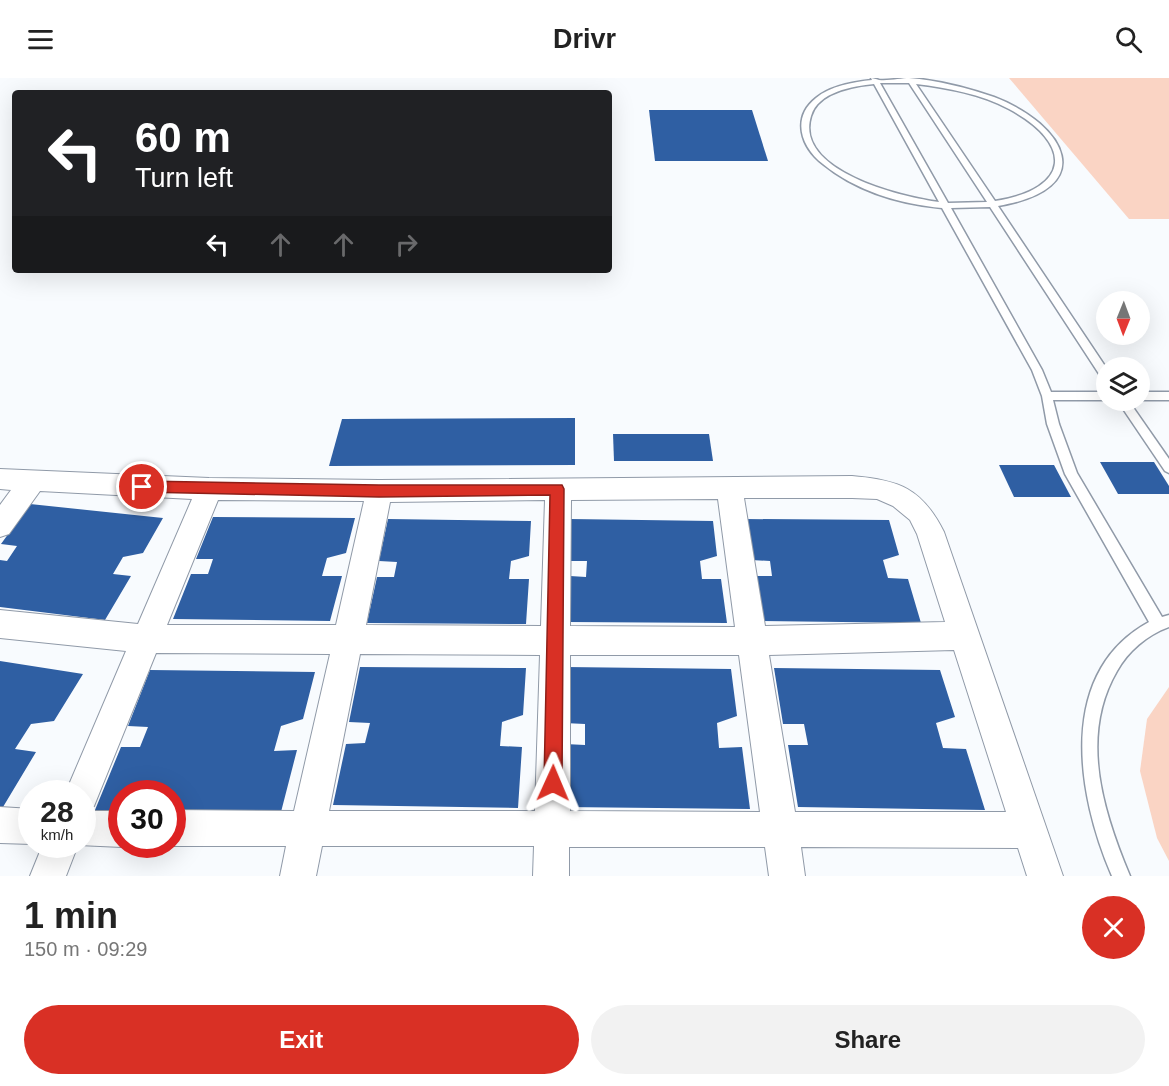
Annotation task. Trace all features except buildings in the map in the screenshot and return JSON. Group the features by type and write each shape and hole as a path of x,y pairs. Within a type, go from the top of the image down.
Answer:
{"street":[{"path":"0,479 209,489 379,491 852,487 878,489 902,498 919,512 930,532 1045,876"},
{"path":"0,526 32,482"},
{"path":"729,488 787,876"},
{"path":"88,780 209,489"},
{"path":"551,876 558,489"},
{"path":"298,876 379,491"},
{"path":"0,624 146,639 752,641 964,636"},
{"path":"0,825 18,826"},
{"path":"186,828 1028,830"},
{"path":"48,876 55,858"}],"lane":[{"path":"875,80 1036,370 1047,396 1053,424 1071,474 1164,622 1128,644 1106,672 1093,708 1089,752 1096,805 1121,876"},
{"path":"875,80 910,80 975,93 1005,105 1030,119 1048,135 1059,153 1059,171 1047,186 1025,198 994,205 945,205 910,200 849,178 825,162 809,145 803,129 805,114 815,101 841,89 875,80"},
{"path":"910,80 1096,360"},
{"path":"1047,396 1096,396"},
{"path":"1150,396 1169,396"},
{"path":"1130,411 1169,468"}],"shaded area":[{"path":"1009,78 1169,78 1169,219 1129,219"},
{"path":"1169,687 1169,861 1157,838 1140,771 1147,719"}],"route":[{"path":"142,487 379,491 558,489 553,783"}]}
